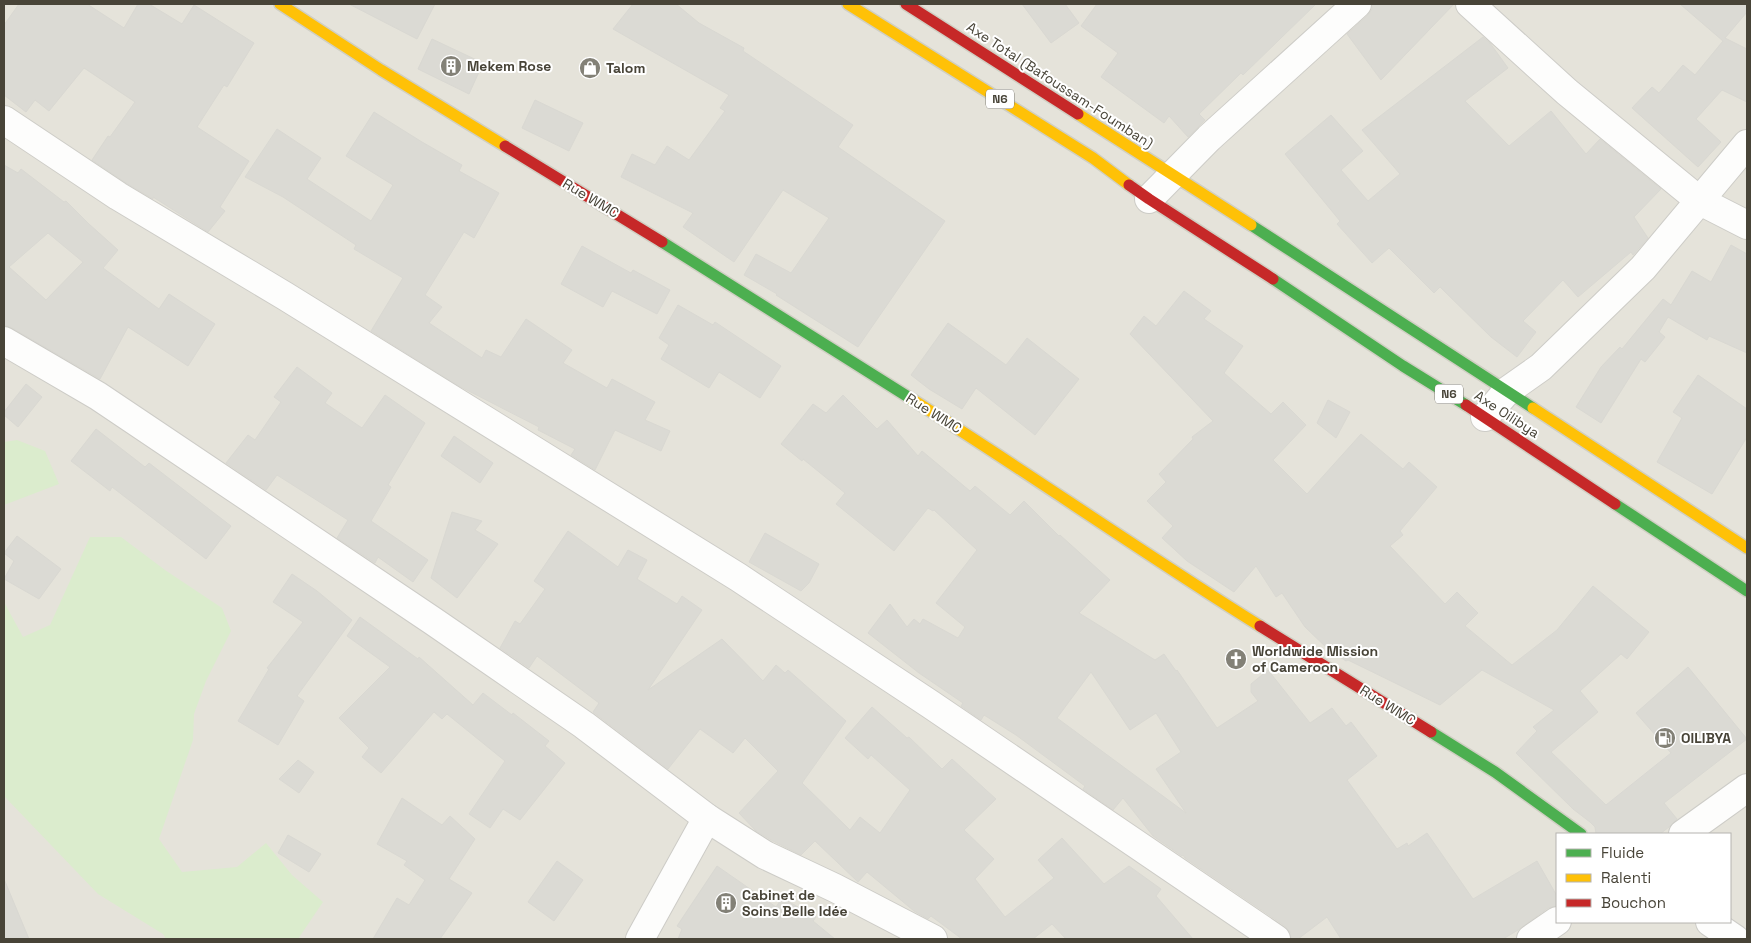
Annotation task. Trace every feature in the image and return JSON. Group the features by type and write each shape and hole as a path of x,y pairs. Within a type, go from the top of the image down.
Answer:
{"main road":[{"name":"Rue WMC","path":"280,4 381,70 630,222 973,438 1206,592 1495,772 1579,833"},
{"name":"N6","path":"848,4 1093,158 1149,199"},
{"name":"Axe Total (Bafoussam-Foumban)","path":"906,4 1173,175"},
{"name":"Axe Oilibya","path":"1173,175 1507,391 1741,547"},
{"name":"Axe Oilibya","path":"1149,199 1265,273 1402,366 1722,569 1747,591"}],"street":[{"path":"1149,199 1209,138 1357,4"},
{"path":"1470,4 1567,92 1700,201 1747,225"},
{"path":"4,120 118,196 285,296 738,577 930,704 1276,939"},
{"path":"1485,417 1507,391 1541,367 1643,268 1747,144"},
{"path":"4,341 98,396 434,621 584,725 707,818 764,855 835,888 933,939"},
{"path":"1684,833 1747,788"},
{"path":"640,939 707,818"},
{"path":"1531,939 1556,922"},
{"path":"1711,923 1735,939"}],"shaded area":[{"path":"4,4 1747,4 1747,939 4,939"}],"green space":[{"path":"17,440 45,451 59,484 4,505 4,442"},
{"path":"90,537 121,537 165,570 222,608 231,631 206,681 194,714 193,740 159,839 182,872 237,867 266,843 292,875 323,902 298,939 166,939 163,934 98,894 4,796 4,602 23,637 50,625"}],"building":[{"path":"19,4 87,4 124,28 138,4 149,4 182,24 194,5 254,43 227,87 224,85 197,127 249,161 220,207 225,211 208,232 153,197 153,199 126,183 92,160 135,102 84,68 49,111 35,100 26,112 4,95 4,25"},
{"path":"349,4 435,4 417,39"},
{"path":"633,4 676,4 699,23 744,48 743,51 853,125 838,147 945,221 858,347 777,294 744,275 756,254 791,273 829,218 783,190 734,262 683,227 693,213 621,177 632,154 655,165 667,146 689,160 725,111 720,108 729,95 613,29"},
{"path":"1022,4 1065,4 1079,23 1051,43"},
{"path":"1097,4 1316,4 1243,75 1241,73 1199,114 1205,120 1188,137 1169,116 1164,123 1101,77 1118,53 1081,26"},
{"path":"1372,4 1454,4 1381,80 1347,34 1368,15 1372,9"},
{"path":"1680,4 1747,4 1747,12 1725,38 1747,49 1747,102 1722,90 1696,119 1721,142 1698,167 1632,108 1652,87 1659,93 1683,65 1695,75 1723,41"},
{"path":"1483,37 1490,43 1508,68 1465,101 1509,146 1551,111 1586,154 1600,139 1661,189 1634,217 1648,238 1633,255 1631,252 1578,297 1563,280 1523,321 1536,332 1517,357 1491,337 1440,287 1434,293 1389,248 1372,263 1337,224 1340,221 1285,154 1331,115 1363,151 1341,170 1368,201 1400,174 1362,130"},
{"name":"Mekem Rose","path":"432,39 483,63 469,94 418,69"},
{"path":"535,100 583,123 569,151 522,128"},
{"path":"374,112 462,165 459,171 499,193 474,238 464,232 425,295 442,307 429,323 482,358 486,350 501,357 526,319 572,350 563,363 607,388 612,379 655,402 645,420 670,431 661,451 615,430 595,470 571,455 575,449 538,430 539,427 457,385 371,331 403,278 354,249 356,245 283,197 245,177 277,129 321,158 307,179 371,221 393,185 346,156"},
{"path":"4,165 18,173 21,169 64,202 66,201 118,250 103,268 159,309 169,294 215,324 188,366 128,327 100,379 4,325","holes":["48,233 83,262 46,300 9,267"]},
{"path":"1731,245 1747,254 1747,353 1709,336 1707,340 1668,317 1659,332 1665,337 1645,362 1641,359 1601,423 1576,407 1601,367 1620,347 1622,349 1663,299 1671,305 1692,271 1711,282"},
{"path":"582,246 631,273 633,270 670,290 657,314 612,291 603,307 561,284"},
{"path":"1184,291 1211,311 1204,319 1243,346 1224,373 1271,414 1283,402 1306,425 1273,460 1307,494 1361,434 1403,469 1409,462 1437,487 1400,531 1403,535 1390,546 1445,604 1457,592 1478,613 1465,626 1512,665 1557,630 1593,586 1649,632 1627,659 1621,654 1580,691 1598,712 1551,752 1606,805 1671,753 1636,713 1688,667 1747,739 1664,803 1677,819 1661,833 1596,833 1595,827 1573,809 1516,753 1537,731 1533,727 1554,710 1482,670 1440,705 1348,660 1346,661 1329,650 1305,627 1282,593 1276,597 1256,566 1234,592 1187,561 1162,538 1173,526 1147,501 1166,482 1159,474 1193,439 1192,437 1213,421 1130,334 1144,316 1156,326"},
{"path":"678,305 713,325 715,322 781,366 760,398 719,372 709,388 661,359 669,345 659,338"},
{"path":"948,323 1006,365 1027,338 1079,379 1035,435 976,388 962,409 929,389 911,375"},
{"path":"297,367 332,393 325,403 362,428 385,395 425,423 388,485 391,487 371,521 428,560 413,582 378,557 375,563 337,538 348,520 277,475 266,490 226,463 248,435 255,440 281,402 274,397"},
{"path":"1698,375 1747,409 1747,437 1712,494 1657,462 1682,418 1673,412"},
{"path":"26,384 42,397 18,427 4,415 4,412"},
{"path":"843,395 877,429 887,420 918,456 922,451 970,491 975,486 1010,515 1024,501 1059,536 1110,580 1079,613 1155,660 1164,654 1217,728 1258,701 1251,692 1251,684 1268,670 1310,723 1332,708 1346,726 1351,722 1377,756 1347,780 1397,849 1407,843 1408,846 1427,833 1473,899 1537,861 1556,894 1556,906 1548,908 1503,939 1341,939 1327,917 1298,939 1291,939 1290,932 1285,926 1153,836 1123,798 1113,810 1083,789 1085,786 1016,735 984,715 981,720 961,706 963,703 919,673 868,633 890,604 907,627 914,619 920,624 923,619 958,638 965,627 936,603 977,550 934,510 928,508 894,551 836,504 845,493 781,444 813,404 826,413","holes":["1091,672 1130,730 1156,713 1181,752 1156,769 1186,813 1057,718"]},
{"path":"1328,400 1350,412 1336,438 1317,423"},
{"path":"96,429 145,467 149,463 231,526 206,559 112,487 110,491 71,461"},
{"path":"454,436 493,463 480,483 441,456"},
{"path":"452,512 482,521 475,530 498,544 457,598 431,578"},
{"path":"568,531 618,567 628,550 647,560 637,579 677,604 682,596 702,610 648,690 722,639 763,681 776,665 785,673 788,670 846,721 802,783 850,830 860,817 880,833 910,790 871,755 868,759 845,738 872,707 907,738 909,737 942,769 952,759 996,799 964,830 994,859 975,879 1005,917 1054,878 1038,860 1062,838 1104,884 1129,866 1161,889 1156,896 1193,939 1066,939 1052,924 1033,939 962,939 931,916 928,919 914,911 867,872 858,882 815,841 801,855 756,831 739,813 778,771 745,738 733,753 700,729 668,769 593,712 599,703 537,656 529,668 500,648 515,621 520,624 545,589 534,581"},
{"path":"765,533 819,564 809,583 801,591 749,562"},
{"path":"17,536 61,569 39,599 4,579 14,561 4,553"},
{"path":"292,574 317,591 352,620 297,696 304,701 278,745 238,721 269,669 267,668 303,622 273,602"},
{"path":"360,617 418,659 419,657 473,705 483,693 549,741 545,746 565,763 520,820 503,809 490,828 469,814 505,761 447,714 442,719 434,712 381,773 362,757 369,748 339,718 390,667 347,636"},
{"path":"298,760 314,772 299,793 279,779"},
{"path":"402,798 442,825 450,816 475,839 449,879 472,893 440,939 373,939 397,898 409,905 425,880 404,865 407,861 377,844"},
{"path":"288,835 321,854 309,872 278,853"},
{"path":"557,861 583,880 554,921 528,902"},
{"path":"717,866 776,907 782,898 816,917 813,921 835,939 678,939 682,929 677,926"},
{"path":"4,879 29,939 4,939"}],"traffic: fast":[{"path":"1251,225 1533,408"},
{"path":"662,242 913,400"},
{"path":"1273,279 1403,366 1466,405"},
{"path":"1615,504 1747,591"},
{"path":"1431,732 1495,772 1580,833"}],"traffic: slow":[{"path":"280,4 381,70 505,146"},
{"path":"848,4 1093,158 1129,185"},
{"path":"1078,114 1251,225"},
{"path":"913,400 1260,626"},
{"path":"1533,408 1747,548"}],"traffic: jam":[{"path":"906,4 1078,114"},
{"path":"505,146 662,242"},
{"path":"1129,185 1273,279"},
{"path":"1466,405 1615,504"},
{"path":"1260,626 1431,732"}],"place":[{"name":"Mekem Rose","path":"451,66"},
{"name":"Talom","path":"590,68"},
{"name":"Worldwide Mission of Cameroon","path":"1236,659"},
{"name":"OILIBYA","path":"1665,738"},
{"name":"Cabinet de Soins Belle Idée","path":"726,903"}]}
